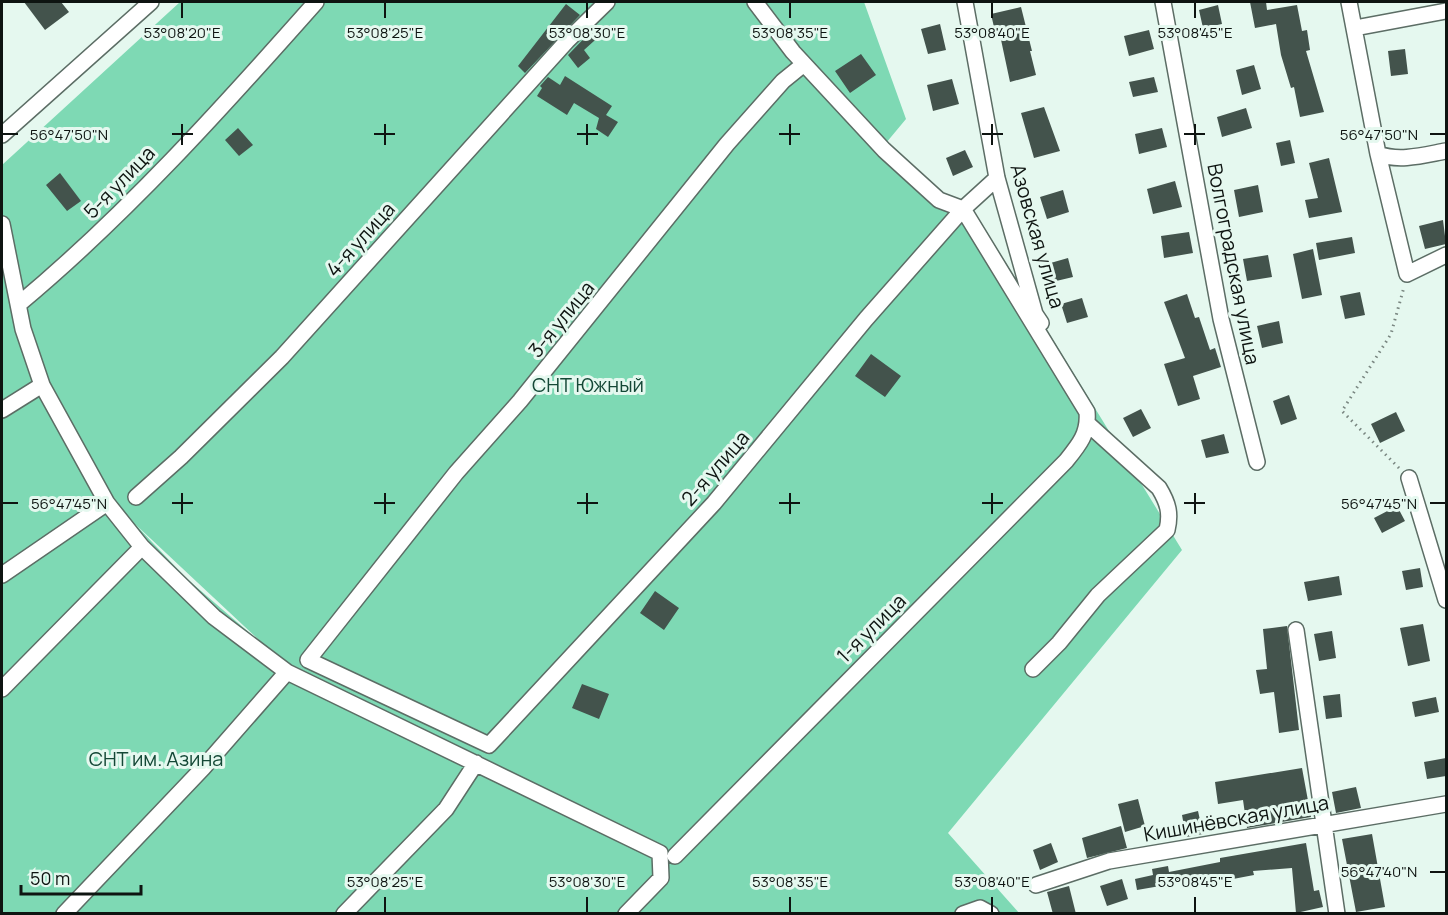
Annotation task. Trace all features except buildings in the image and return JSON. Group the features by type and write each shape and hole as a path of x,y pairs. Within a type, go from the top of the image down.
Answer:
{"street":[{"path":"2,135 151,2"},
{"name":"5-я улица","path":"19,304 71,261 104,228 265,60 316,2"},
{"name":"4-я улица","path":"136,497 181,458 282,357 567,42 608,2"},
{"path":"755,2 804,63 884,150 939,200 963,209 1087,412 1088,424 1159,488 1170,515 1167,530 1098,595 1059,643 1033,669"},
{"name":"Азовская улица","path":"965,2 997,178 1035,314 1088,399"},
{"name":"Волгоградская улица","path":"1163,2 1221,319 1257,462"},
{"path":"1349,2 1378,154 1407,274 1446,255"},
{"path":"1355,28 1446,11"},
{"name":"3-я улица","path":"489,745 308,660 456,472 520,401 727,144 783,81 804,63"},
{"path":"1378,154 1386,157 1413,157 1446,151"},
{"name":"2-я улица","path":"489,745 714,503 867,319 963,209 997,178"},
{"path":"2,224 23,329 42,385 106,503 142,547 214,617 287,672 660,854 661,878 626,914"},
{"path":"2,410 42,385"},
{"name":"1-я улица","path":"675,856 1066,461 1082,441 1088,424"},
{"path":"1409,478 1446,600"},
{"path":"2,575 106,503"},
{"path":"2,689 142,547"},
{"path":"1296,630 1337,914"},
{"path":"64,914 203,768 287,672"},
{"path":"344,914 446,809 476,763"},
{"name":"Кишинёвская улица","path":"1036,885 1109,861 1446,804"},
{"path":"963,914 980,908 991,914"}],"path":[{"path":"1407,274 1391,334 1342,411 1409,478"}],"green space":[{"name":"СНТ Южный","path":"180,2 864,2 906,119 886,143 927,189 985,229 1182,550 948,833 1019,913 2,914 2,165","holes":["135,524 259,640 186,578"]}],"park label":[{"name":"СНТ им. Азина","path":"156,758"}]}
